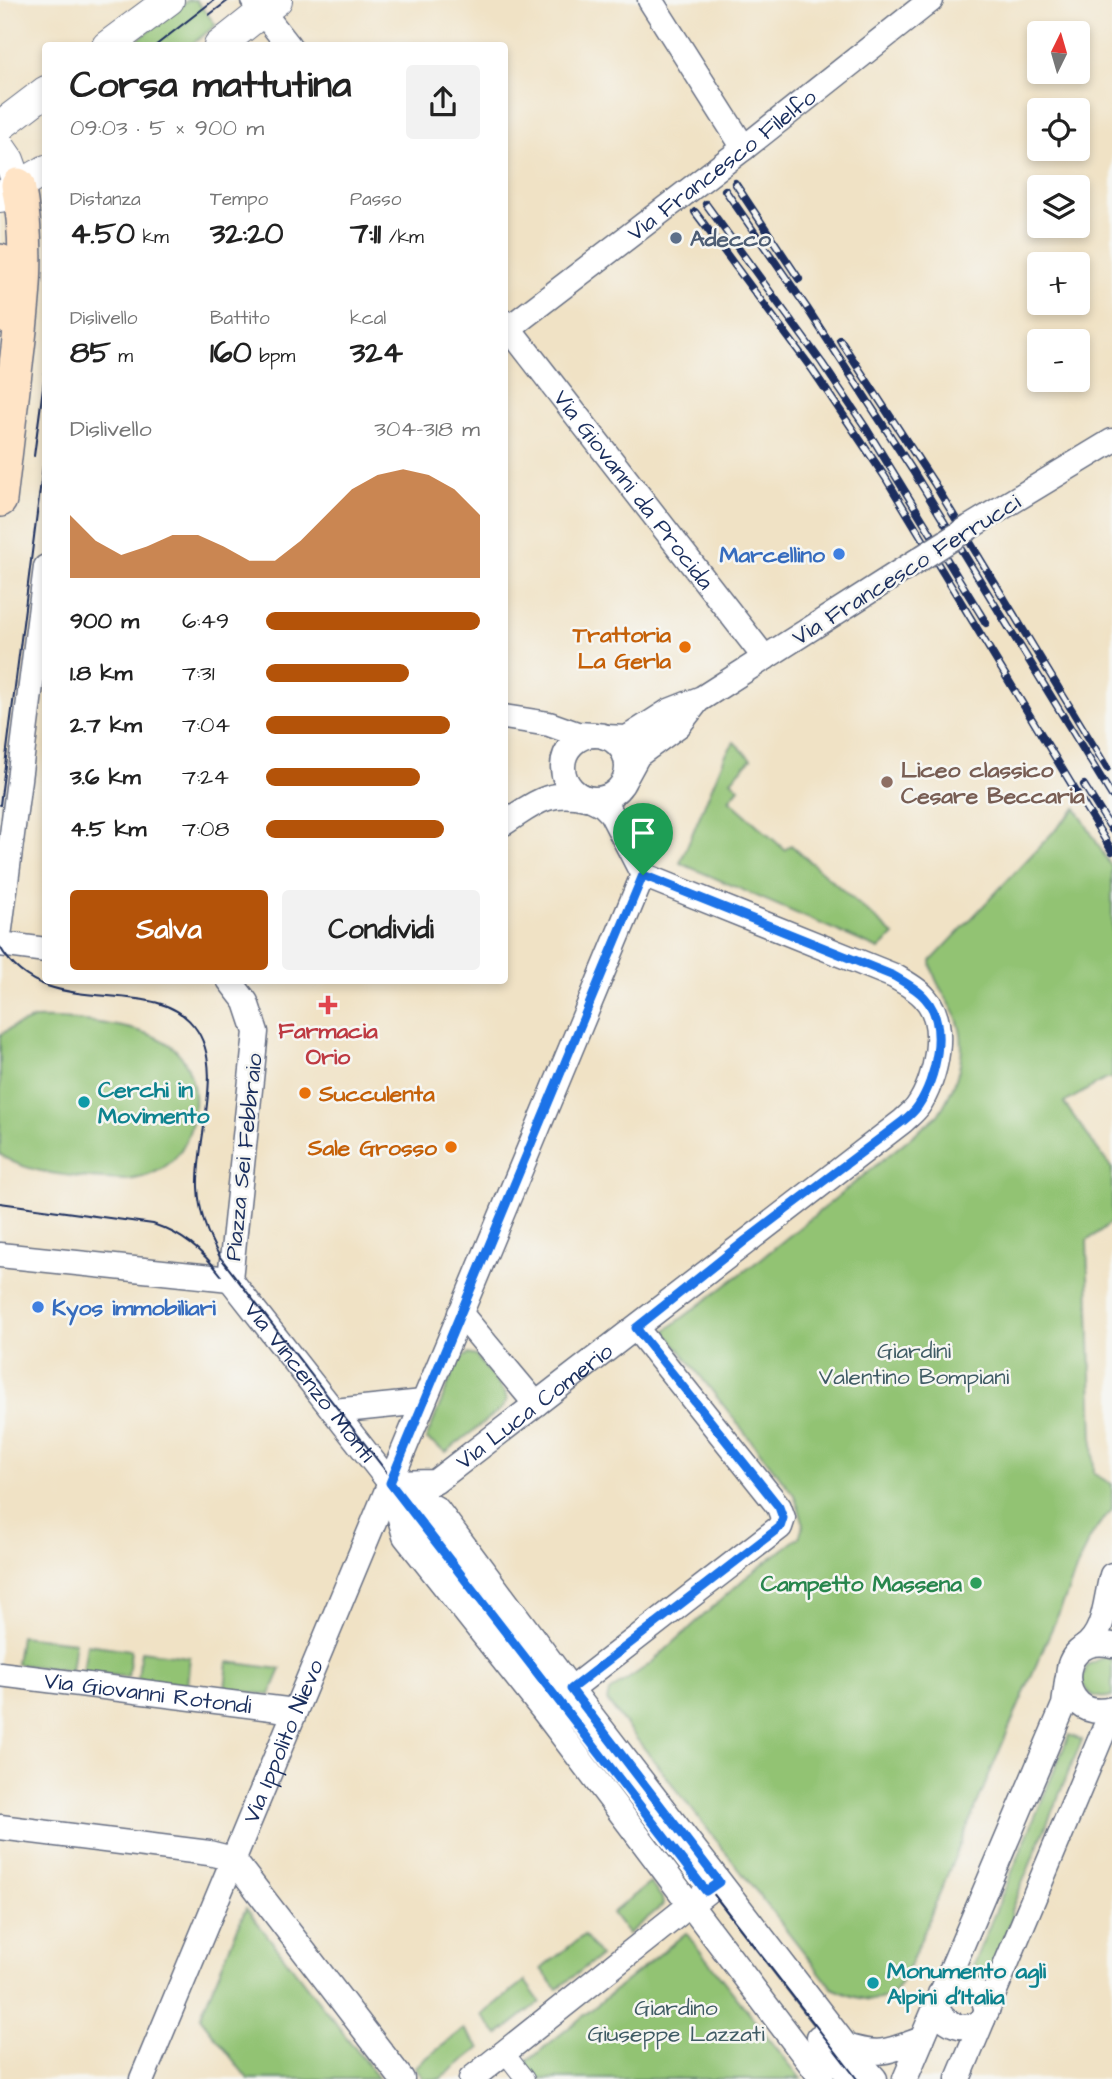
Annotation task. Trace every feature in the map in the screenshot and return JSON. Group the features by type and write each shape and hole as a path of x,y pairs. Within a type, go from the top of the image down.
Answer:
{"main road":[{"path":"0,500 3,450 25,295 26,252 21,184"},
{"path":"0,261 7,296 14,379"}],"street":[{"path":"112,42 169,0"},
{"path":"650,0 744,148"},
{"name":"Via Francesco Filelfo","path":"508,324 744,148 931,0"},
{"path":"223,42 264,4 287,42"},
{"path":"10,117 42,94"},
{"path":"0,147 21,184"},
{"name":"Via Giovanni da Procida","path":"508,328 765,657"},
{"name":"Via Francesco Ferrucci","path":"702,698 679,725 638,755 615,793 606,798 588,799 569,786 563,766 567,752 574,743 599,736 623,739 669,711 702,698 970,527 1112,441"},
{"path":"0,929 40,660 42,629"},
{"path":"508,718 532,721 577,734 599,736 622,749 627,759 627,775"},
{"name":"Via Francesco Ferrucci","path":"508,821 549,796 566,794 603,805 611,813 643,875"},
{"name":"Via Luca Comerio","path":"390,1483 435,1482 903,1121 918,1107 928,1088 938,1050 934,1013 926,998 894,976 643,875"},
{"name":"Via Ippolito Nievo","path":"142,2079 643,875"},
{"path":"0,944 42,949"},
{"name":"Piazza Sei Febbraio","path":"0,1255 230,1279 256,1032 242,984"},
{"name":"Via Vincenzo Monti","path":"230,1279 390,1483 405,1536 543,1710 875,2079"},
{"path":"460,1313 536,1404"},
{"path":"571,1689 780,1527 783,1518 779,1507 636,1328"},
{"path":"334,1411 424,1402"},
{"name":"Via Vincenzo Monti","path":"390,1483 438,1509 571,1689 705,1893 822,2079"},
{"path":"905,2079 1064,1705 1072,1660 1091,1643 1099,1629 1112,1575"},
{"path":"1083,1648 1100,1643 1112,1645"},
{"name":"Via Giovanni Rotondi","path":"0,1674 295,1711"},
{"path":"958,2079 1112,1710 1096,1711 1081,1705 1073,1697 1068,1681"},
{"path":"0,1827 209,1853 233,1859 402,2079"},
{"path":"471,2079 705,1893 851,2079"},
{"path":"939,1998 951,1986 967,1987 983,1997 985,2015"},
{"path":"846,2046 866,2052 883,2053 922,2039"},
{"path":"504,2052 525,2079"}],"green space":[{"path":"188,0 196,0 216,25 195,42 135,42"},
{"path":"734,742 751,759 731,780 739,788 729,800 785,850 791,845 894,935 879,949 680,863 725,756"},
{"name":"Giardini Valentino Bompiani","path":"1076,808 1112,868 1112,1079 1106,1079 1064,1103 1112,1169 1112,1222 1087,1241 1094,1474 1112,1484 1112,1510 1087,1544 904,1976 893,1993 886,1997 863,1999 832,1988 607,1701 609,1692 650,1664 744,1579 799,1537 804,1524 794,1495 665,1331 762,1258 938,1115 957,1076 962,1048 957,1020 936,979 931,961"},
{"path":"34,1019 85,1021 124,1027 157,1038 180,1055 192,1082 194,1113 185,1142 168,1165 155,1172 127,1180 79,1177 26,1167 0,1154 0,1035"},
{"path":"468,1354 476,1356 505,1393 507,1400 501,1409 446,1452 426,1439 458,1361"},
{"path":"20,1636 75,1642 71,1671 16,1664"},
{"path":"87,1644 131,1650 128,1677 83,1672"},
{"path":"141,1651 190,1657 187,1685 138,1679"},
{"path":"1102,1658 1112,1660 1112,1696 1093,1696 1082,1681 1087,1665"},
{"path":"228,1662 281,1669 270,1695 225,1689"},
{"path":"1069,1735 1082,1740 1011,1910 1012,1919 983,1989 966,1982"},
{"path":"650,1883 662,1898 663,1905 628,1934 612,1913"},
{"path":"246,1908 379,2079 248,2079 200,2017"},
{"name":"Giardino Giuseppe Lazzati","path":"686,1933 801,2079 536,2079 524,2064"},
{"path":"584,1935 600,1956 557,1989 541,1969"},
{"path":"525,1981 540,2002 498,2035 482,2015"},
{"path":"464,2029 480,2048 440,2079 424,2079 415,2067"}],"tram line":[{"path":"160,42 214,0"},
{"path":"209,15 229,0"},
{"path":"34,456 42,395"},
{"path":"0,805 42,474"},
{"path":"0,947 19,971 43,985 70,992 152,1001 175,1010 194,1026 203,1042 208,1061 209,1082 199,1168 200,1205 204,1223 220,1257 857,2079"},
{"path":"0,1203 153,1224 191,1244 221,1275"}],"railway":[{"path":"735,183 799,279"},
{"path":"725,190 807,308 913,471 1112,796"},
{"path":"706,204 866,428 986,623"},
{"path":"695,212 812,369 885,477 1112,851"},
{"path":"840,340 934,483 1107,768"},
{"path":"1084,785 1112,830"}],"place":[{"name":"Adecco","path":"676,238"},
{"name":"Marcellino","path":"839,554"},
{"name":"Trattoria La Gerla","path":"685,647"},
{"name":"Liceo classico Cesare Beccaria","path":"887,782"},
{"name":"Farmacia Orio","path":"328,1005"},
{"name":"Succulenta","path":"305,1093"},
{"name":"Cerchi in Movimento","path":"84,1102"},
{"name":"Sale Grosso","path":"451,1147"},
{"name":"Kyos immobiliari","path":"38,1307"},
{"name":"Campetto Massena","path":"976,1583"},
{"name":"Monumento agli Alpini d'Italia","path":"873,1983"}],"route":[{"path":"643,875 894,976 926,998 934,1013 937,1031 938,1050 934,1071 918,1107 636,1328 779,1507 783,1518 780,1527 571,1689 719,1882 706,1891 390,1483 643,875"}]}
